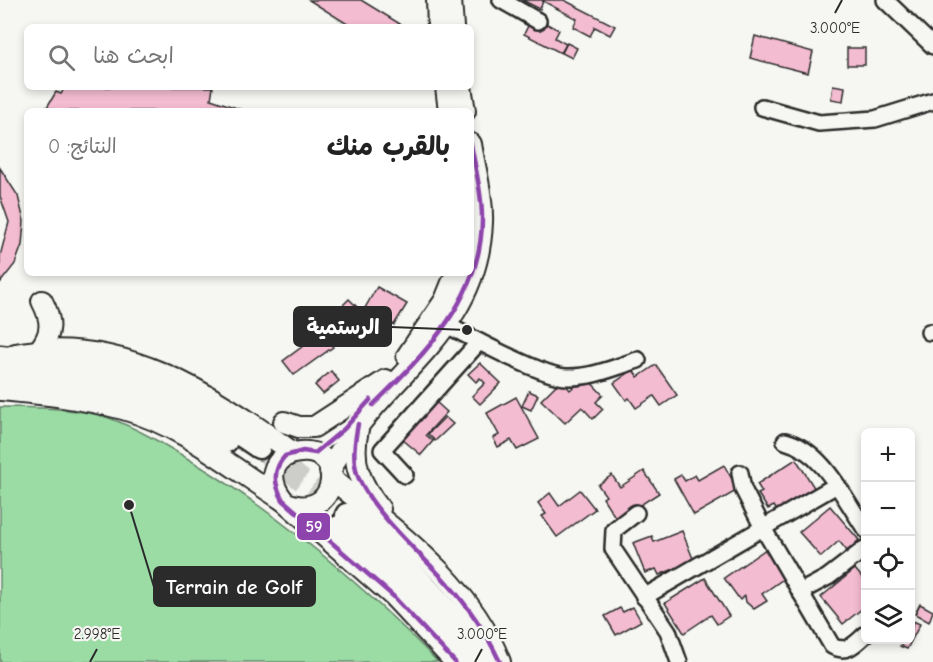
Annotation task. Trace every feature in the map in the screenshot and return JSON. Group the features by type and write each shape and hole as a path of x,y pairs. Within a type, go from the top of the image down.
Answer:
{"highway":[{"path":"0,357 81,366 133,380 197,407 255,453 157,406 106,388 49,378 0,376"},
{"path":"468,662 429,614 343,521 392,551 420,579 488,662"}],"main road":[{"path":"437,0 438,24"},
{"path":"451,0 453,24"},
{"path":"446,90 449,108"},
{"path":"462,90 464,108"},
{"path":"474,163 480,201 481,238 474,268"},
{"path":"315,453 344,429 391,377 426,330 454,276"},
{"path":"472,276 447,325 426,352 358,424 330,474 326,494 314,505 306,507 286,502 274,483 274,473 278,464 292,452 304,450 321,457 330,474 402,537 461,596 485,630 500,662"},
{"path":"39,350 48,337 51,323 42,301"},
{"path":"0,357 39,350 88,351 126,359 224,406 292,452"},
{"path":"284,422 299,427 314,427 391,377"},
{"path":"0,390 87,401 125,409 169,428 196,443 286,502 393,596 455,662"},
{"path":"358,424 354,453 357,472 367,492 402,537"}],"street":[{"path":"501,0 538,21"},
{"path":"885,0 933,46"},
{"path":"762,107 819,123 875,119 933,101"},
{"path":"447,325 479,342 565,377 596,374 638,360"},
{"path":"405,476 382,450 479,342"},
{"path":"785,441 810,453 861,523"},
{"path":"740,473 743,489 763,528 829,642 836,648 850,648 861,638"},
{"path":"644,597 835,486"},
{"path":"636,513 618,525 611,542 615,554 668,631 679,662"},
{"path":"800,592 828,577 861,552"}],"green space":[{"path":"0,407 84,412 109,418 151,437 224,482 289,528 351,579 438,662 0,662"}],"building":[{"path":"309,0 361,0 400,24 347,24"},
{"path":"522,0 564,0 615,26 610,35 595,27 590,36 573,27 577,19 543,1 540,9"},
{"path":"543,22 559,30 555,38 566,44 561,53 524,34 529,24 539,29"},
{"path":"755,36 813,52 808,73 750,58"},
{"path":"567,43 577,48 572,58 562,53"},
{"path":"847,48 865,48 865,65 847,65"},
{"path":"833,85 845,87 843,101 831,99"},
{"path":"63,90 212,90 211,99 236,108 47,107 56,92 61,94"},
{"path":"0,168 18,196 24,221 22,245 15,264 0,283 0,256 9,222 0,196"},
{"path":"377,287 407,304 394,325 365,308"},
{"path":"349,299 377,327 363,340 336,312"},
{"path":"322,332 333,347 294,375 283,361"},
{"path":"480,363 501,383 480,404 472,396 485,383 480,378 476,382 468,374"},
{"path":"656,365 677,395 661,406 654,396 636,408 629,398 626,400 614,383 633,370 638,377"},
{"path":"331,371 339,381 323,394 315,385"},
{"path":"585,376 603,395 596,402 603,409 593,419 582,407 565,423 541,400 561,380 570,390"},
{"path":"529,391 538,395 531,410 522,406"},
{"path":"516,397 539,439 517,450 511,440 498,447 493,438 499,435 487,413"},
{"path":"436,402 447,412 426,435 433,441 421,455 402,439"},
{"path":"445,417 453,424 435,441 428,434"},
{"path":"796,459 815,489 778,512 774,506 768,509 758,494 762,492 757,484"},
{"path":"724,465 738,490 694,515 674,479 681,475 685,481 695,475 698,480"},
{"path":"644,471 659,493 617,520 603,498 606,496 598,485 612,475 620,487"},
{"path":"580,490 595,509 557,537 542,516 546,514 538,503 550,493 559,506"},
{"path":"830,506 859,540 847,551 839,541 821,557 799,532"},
{"path":"682,531 694,561 659,575 656,569 645,573 633,543 652,536 654,542"},
{"path":"766,549 786,577 762,594 767,601 754,609 746,602 745,596 740,600 724,578"},
{"path":"855,569 861,576 861,610 843,624 821,597"},
{"path":"705,578 729,616 717,624 711,615 684,633 665,603"},
{"path":"920,604 933,611 929,622 915,614"},
{"path":"633,607 641,621 616,635 605,616 620,608 623,612"},
{"path":"915,622 920,624 915,634"},
{"path":"901,644 910,644 907,649 900,646"}],"tunnel":[{"path":"259,447 347,515"}],"transit line":[{"name":"59","path":"474,159 480,189 482,217 480,246 474,268"},
{"name":"59","path":"373,405 413,365 448,321 471,276"},
{"name":"59","path":"370,400 344,429 315,453 303,451 285,456 276,472 276,483 283,500 393,596 455,662"},
{"name":"59","path":"358,424 355,462 357,474 364,488 384,517 463,601 483,630 500,662"}],"place":[{"name":"الرستمية","path":"467,330"},
{"name":"Terrain de Golf","path":"129,505"}]}
